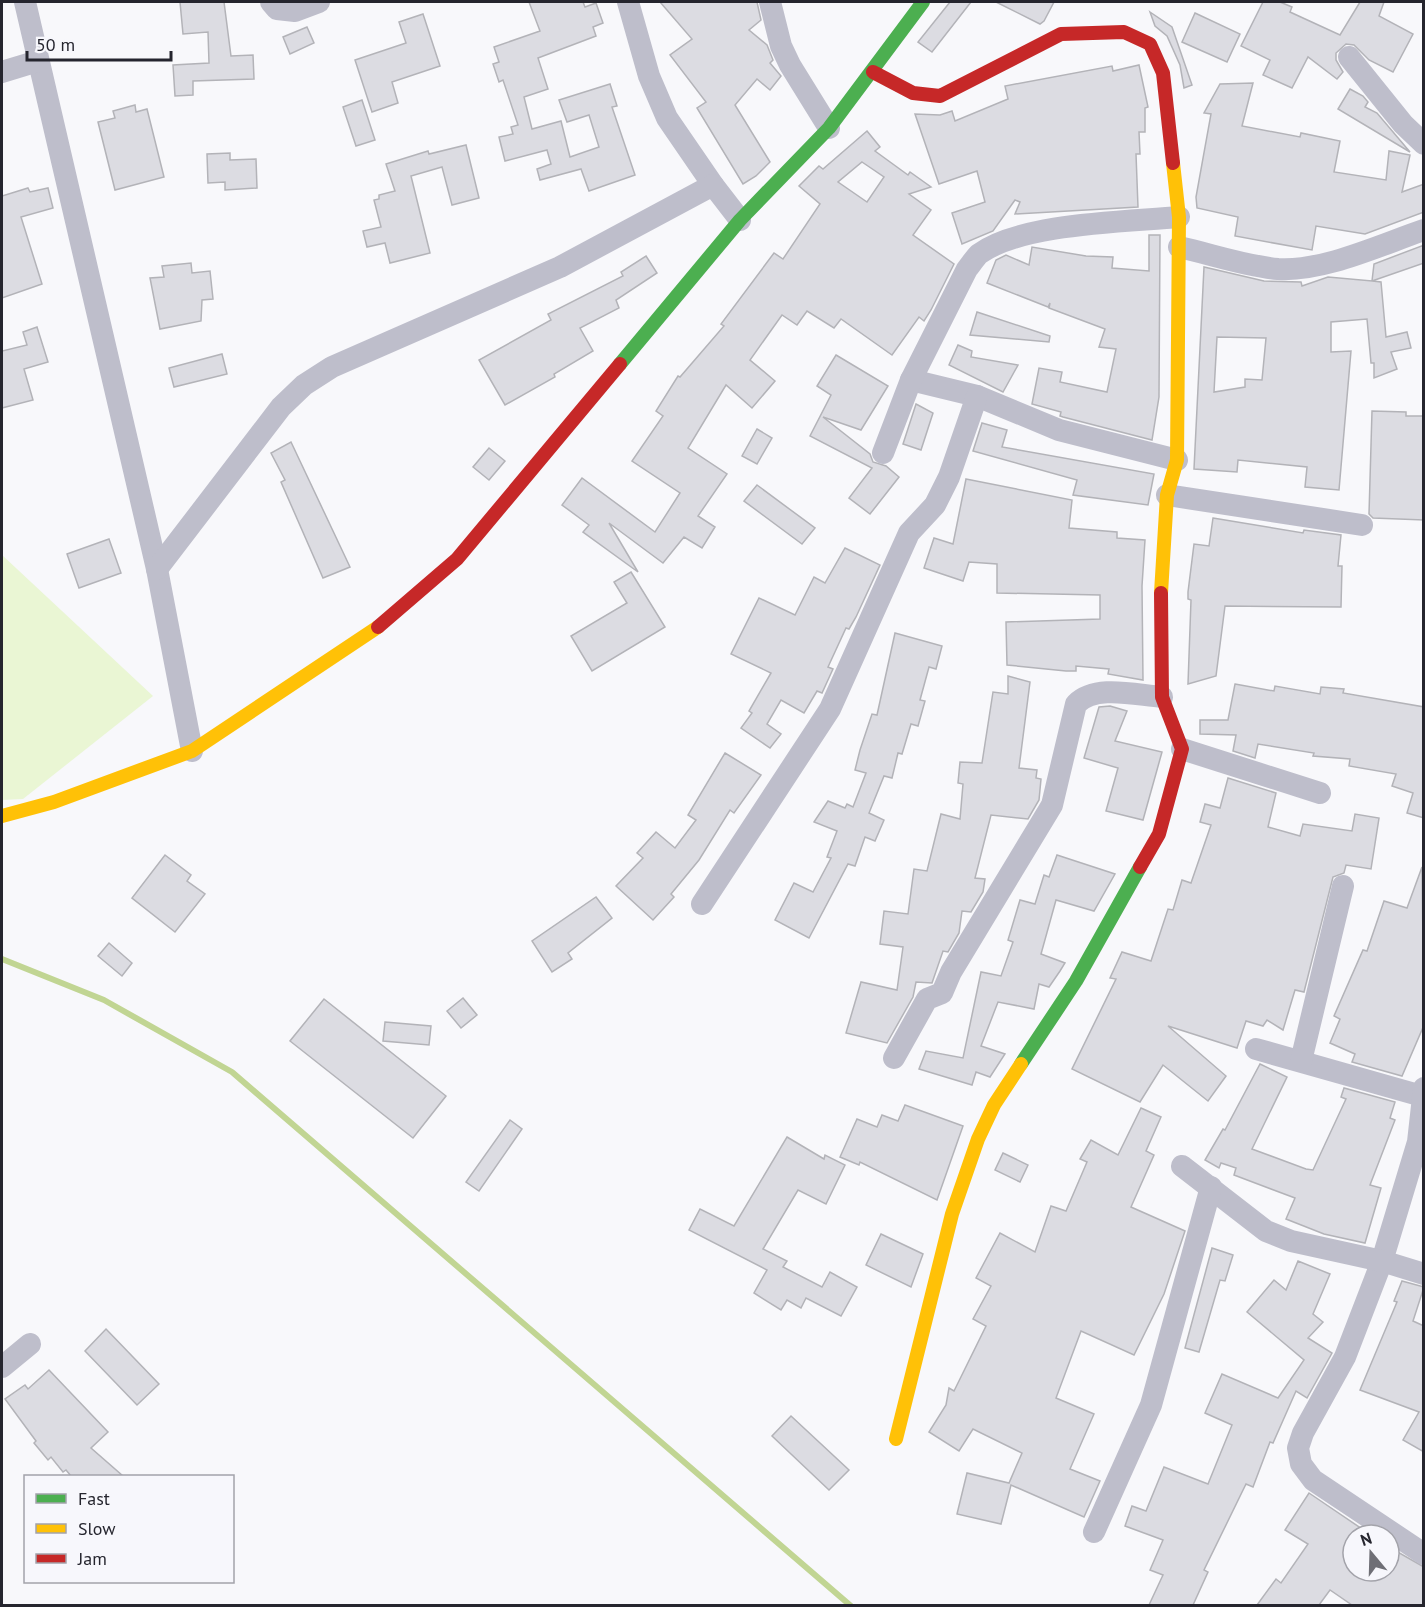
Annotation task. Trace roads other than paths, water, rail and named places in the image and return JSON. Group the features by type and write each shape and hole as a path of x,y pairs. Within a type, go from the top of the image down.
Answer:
{"street":[{"path":"25,2 157,569 192,751"},
{"path":"271,2 278,9 295,10 318,2"},
{"path":"628,2 649,76 667,118 740,220"},
{"path":"770,2 781,46 790,65 829,128"},
{"path":"2,816 54,802 192,751 365,638 457,558 740,220 829,128 923,2"},
{"path":"873,72 908,93 940,96 1061,34 1124,32 1150,44 1163,73 1179,217 1176,460 1167,495 1161,586 1162,697 1182,749 1159,834 1076,981 994,1105 978,1139 952,1214 896,1438"},
{"path":"1349,57 1403,124 1424,144"},
{"path":"2,72 38,61"},
{"path":"157,569 281,407 304,385 332,367 560,267 713,185"},
{"path":"883,453 911,380 967,268 978,255 1000,243 1044,231 1179,217"},
{"path":"1179,247 1276,269 1298,269 1317,266 1424,230"},
{"path":"911,380 977,396 1059,430 1176,460"},
{"path":"702,904 830,709 909,533 935,505 949,477 977,396"},
{"path":"1167,495 1362,525"},
{"path":"894,1058 927,999 942,993 951,972 1052,805 1076,704 1084,695 1099,693 1162,697"},
{"path":"1182,749 1320,793"},
{"path":"1300,1061 1343,886"},
{"path":"1256,1049 1423,1092 1421,1142 1382,1261 1345,1357 1303,1433 1298,1448 1301,1464 1313,1480 1424,1554"},
{"path":"1182,1166 1266,1231 1292,1241 1382,1261 1424,1274"},
{"path":"1094,1532 1150,1405 1211,1187"},
{"path":"2,1367 30,1344"}],"waterway":[{"path":"2,959 104,1000 232,1072 851,1606"}]}
